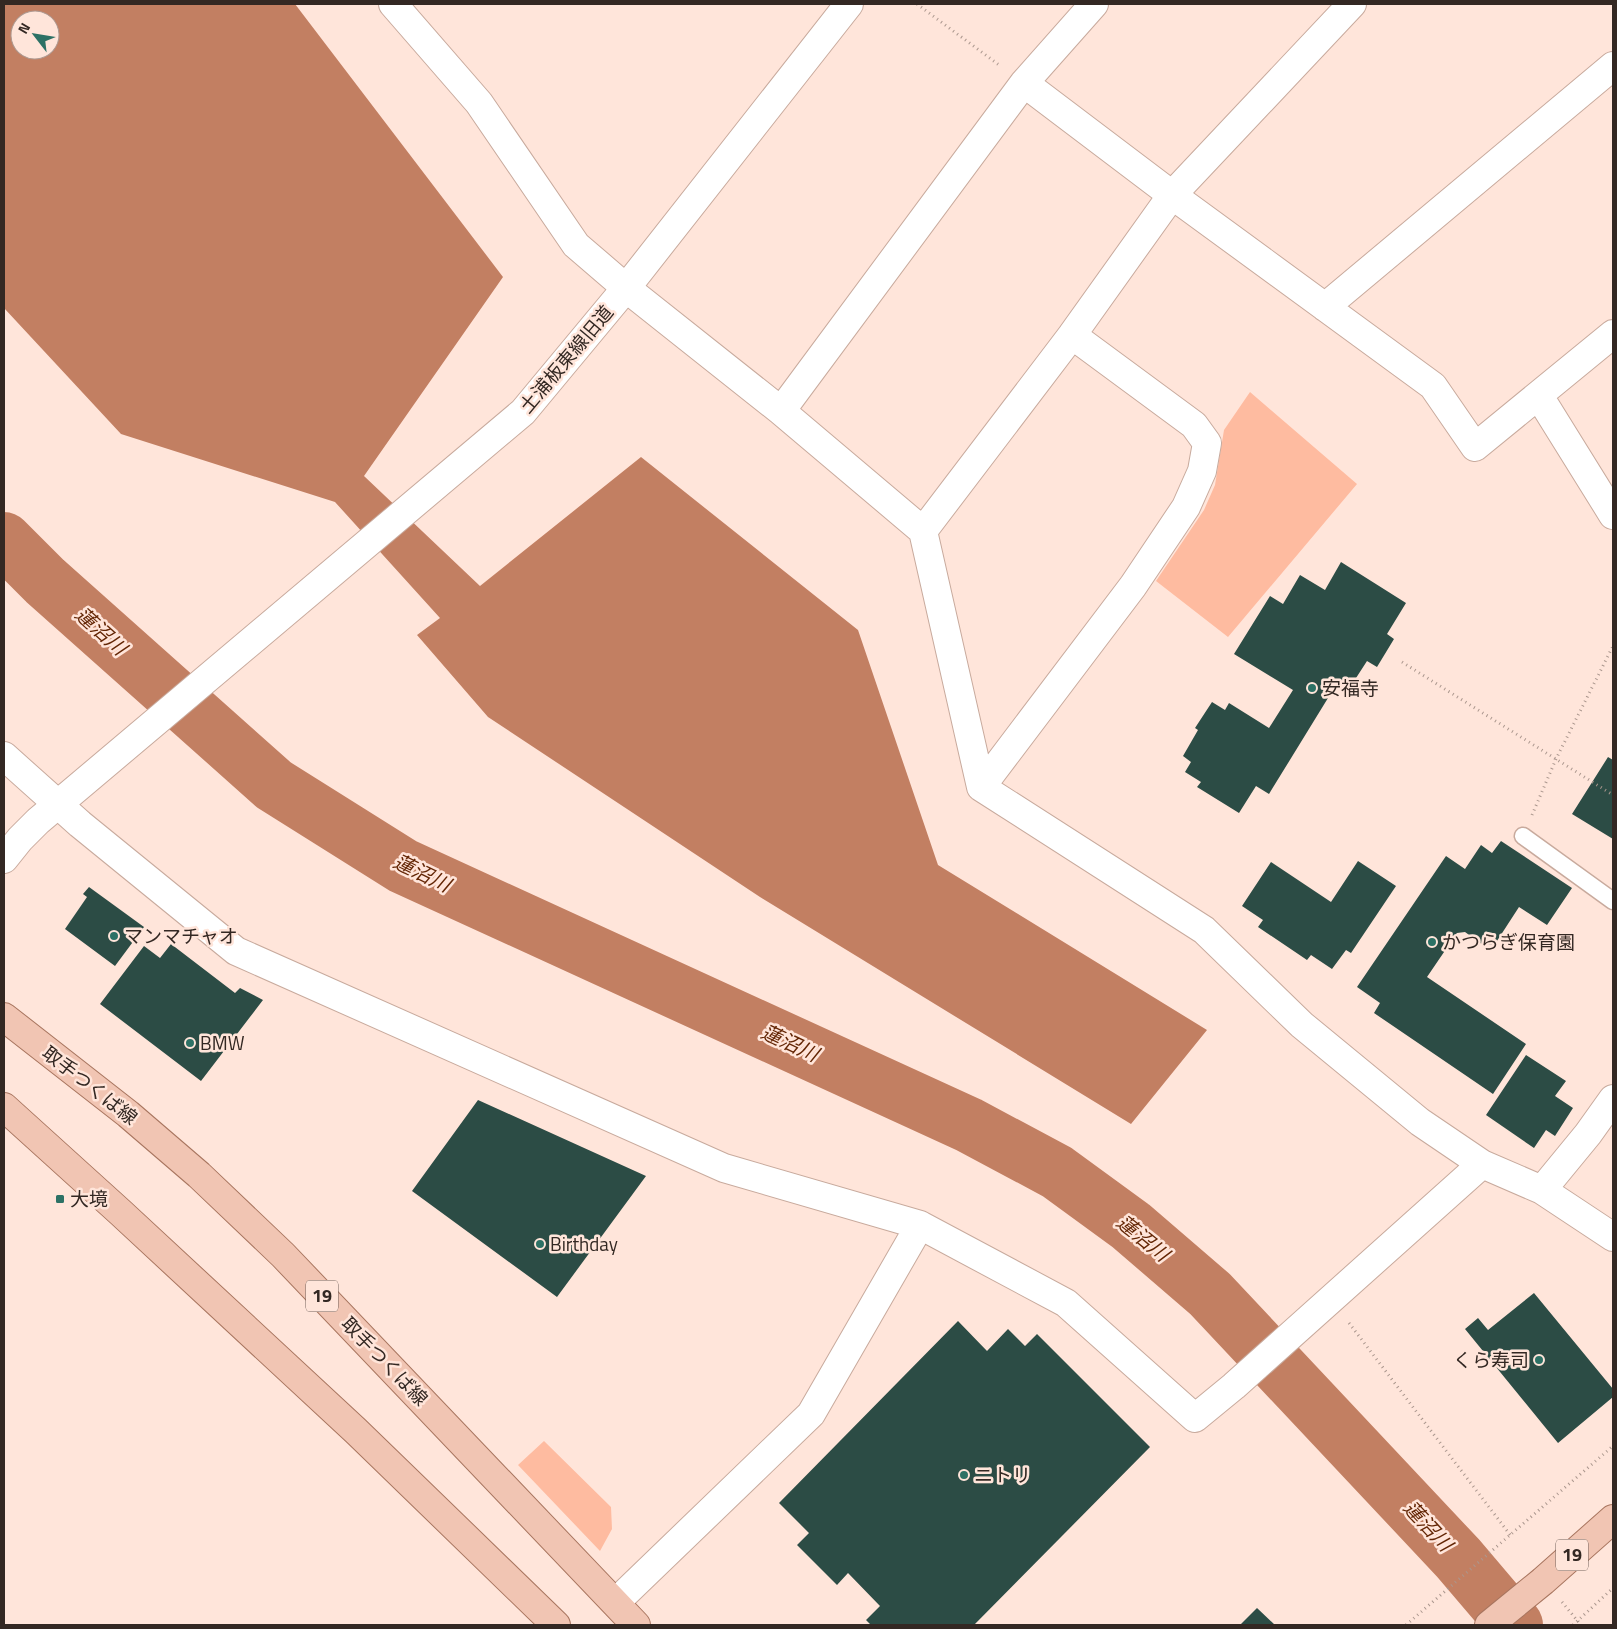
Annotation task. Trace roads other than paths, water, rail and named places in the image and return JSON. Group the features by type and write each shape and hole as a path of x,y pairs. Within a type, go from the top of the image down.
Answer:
{"main road":[{"name":"取手つくば線","path":"4,1017 128,1114 199,1176 284,1255 636,1625"},
{"path":"4,1107 356,1431 556,1625"},
{"name":"19","path":"1489,1625 1530,1592 1613,1519"}],"street":[{"path":"393,4 479,103 576,245 626,288 781,411 922,531 981,787 1204,930 1302,1025 1420,1122 1482,1164 1542,1190 1613,1237"},
{"name":"土浦板東線旧道","path":"57,805 523,412 626,288 849,4"},
{"path":"781,411 1024,83 1094,4"},
{"path":"922,531 1072,335 1172,195 1352,4"},
{"path":"1325,307 1613,66"},
{"path":"1024,83 1172,195 1433,386 1475,448 1613,334"},
{"path":"981,787 1133,586 1186,507 1202,471 1207,443 1194,425 1072,335"},
{"path":"1539,396 1613,515"},
{"path":"4,756 57,805 236,951 724,1168 920,1225 1066,1303 1195,1418 1234,1386 1482,1164"},
{"path":"4,859 20,838 57,805"},
{"path":"1542,1190 1588,1134 1613,1099"},
{"path":"616,1602 810,1414 920,1225"}],"lane":[{"path":"1523,836 1613,901"}],"waterway":[{"name":"蓮沼川","path":"4,540 45,581 274,785 403,866 969,1125 1057,1172 1131,1226 1210,1294 1458,1558 1515,1625"}],"place":[{"name":"安福寺","path":"1312,688"},
{"name":"マンマチャオ","path":"114,936"},
{"name":"かつらぎ保育園","path":"1432,942"},
{"name":"BMW","path":"190,1043"},
{"name":"大境","path":"60,1199"},
{"name":"Birthday","path":"540,1244"},
{"name":"くら寿司","path":"1539,1360"},
{"name":"ニトリ","path":"964,1475"}]}
